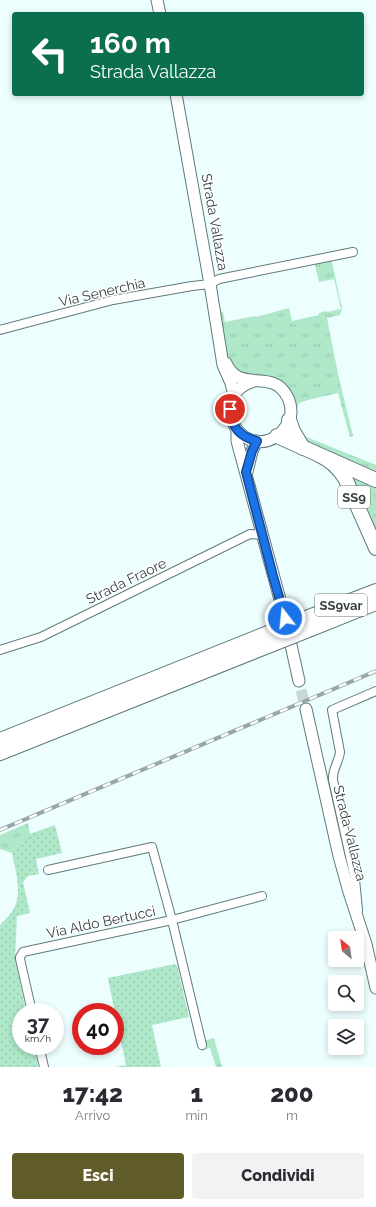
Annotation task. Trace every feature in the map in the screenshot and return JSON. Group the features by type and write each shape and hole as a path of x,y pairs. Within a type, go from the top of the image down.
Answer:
{"highway":[{"path":"289,420 293,431 303,448"},
{"name":"SS9","path":"278,436 376,480"},
{"name":"SS9","path":"325,457 353,464 376,473"},
{"name":"SS9","path":"325,457 339,469 345,478 376,548"},
{"path":"332,608 345,598 376,585"},
{"name":"SS9var","path":"308,624 332,608 376,591"},
{"name":"SS9var","path":"270,639 308,624 376,603"},
{"path":"308,624 376,611"},
{"path":"0,740 270,639"},
{"path":"0,753 270,639"}],"street":[{"path":"157,0 160,12"},
{"name":"Strada Vallazza","path":"176,96 210,284 222,356 222,365 231,383 233,392 230,417 237,430 237,441 285,618"},
{"name":"Via Senerchia","path":"0,330 113,300 210,284 220,279 353,252"},
{"name":"Strada Vallazza","path":"222,356 228,368 238,376 254,381 268,381 281,388 289,399 291,413 289,420"},
{"path":"231,402 240,388 254,381"},
{"path":"237,430 243,436 250,439 264,441 278,436 285,429 289,420"},
{"path":"246,472 252,451 257,441"},
{"name":"Strada Fraore","path":"0,650 41,637 250,534 262,535"},
{"path":"291,645 301,686"},
{"path":"362,930 355,879 333,780 333,771 340,752 332,710 376,691"},
{"name":"Strada Vallazza","path":"306,709 339,856 362,930 372,951 376,988"},
{"name":"Via Aldo Bertucci","path":"30,1003 20,959 22,954 26,951 172,920 152,847 48,870"},
{"path":"202,1045 172,920 259,897"},
{"path":"41,1055 44,1067"}],"green space":[{"path":"331,258 342,308 340,315 327,318 338,374 353,436 350,437 338,393 299,403 296,420 297,426 299,431 304,436 376,465 376,471 347,459 323,452 300,439 292,426 292,401 288,391 279,383 271,379 241,375 229,362 223,342 220,313 223,311 225,322 256,317 289,308 292,321 319,315 319,313 326,311 341,309 334,279 319,282 314,261"},
{"path":"351,475 376,486 376,538"},
{"path":"28,823 30,834 24,836 12,853 0,849 0,835"},
{"path":"55,825 62,853 36,859 39,874 28,876 23,882 30,913 17,916 15,958 24,1003 12,1003 12,1055 36,1055 38,1067 0,1067 0,925 14,909 17,900 18,886 12,853 24,836"},
{"path":"175,964 177,965 189,1017 152,1025 161,1067 116,1067 126,1065 124,1055 124,1003 113,1003 108,978"},
{"path":"214,1038 222,1067 216,1067 210,1048 202,1051 198,1042"}],"tunnel":[{"path":"301,690 306,709"}],"railway":[{"path":"0,830 376,671"}],"route":[{"path":"230,409 230,417 237,430 243,436 257,441 252,451 246,472 285,618"}]}
